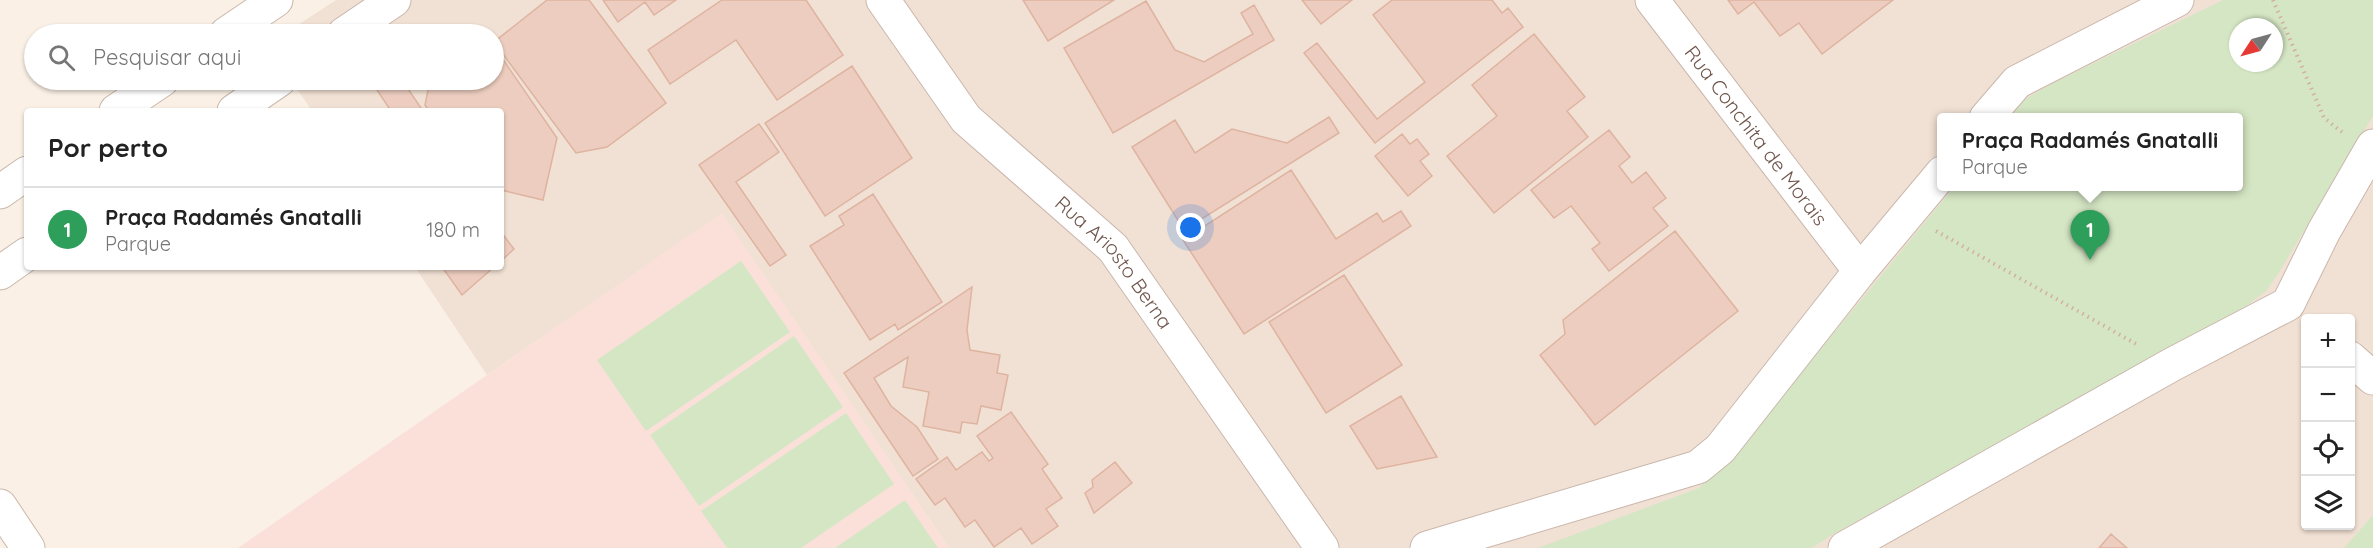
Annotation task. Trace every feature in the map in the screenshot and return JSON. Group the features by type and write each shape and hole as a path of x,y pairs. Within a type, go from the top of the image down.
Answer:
{"street":[{"path":"241,24 276,0"},
{"path":"359,24 394,0"},
{"name":"Rua Ariosto Berna","path":"883,0 966,119 1113,248 1322,548"},
{"name":"Rua Conchita de Morais","path":"1652,0 1860,271"},
{"path":"1990,113 2017,82 2177,0"},
{"path":"120,108 147,90"},
{"path":"238,108 264,90"},
{"path":"1845,548 2173,364 2297,312 2324,231 2361,140"},
{"path":"0,192 24,175"},
{"path":"1427,548 1698,467 1720,449 1860,271 1937,178"},
{"path":"0,273 24,256"},
{"path":"2355,362 2373,378"},
{"path":"0,506 28,548"}],"path":[{"path":"2272,0 2324,118 2335,128 2361,140"},
{"path":"1908,215 2173,364"}],"shaded area":[{"path":"336,0 2373,0 2373,548 949,548 722,214 487,375 417,270 504,270 504,108 310,108 298,90 504,90 504,24 299,24"},
{"path":"722,213 949,548 238,548 487,375"}],"green space":[{"path":"2223,0 2373,0 2373,116 2278,274 2266,291 2245,307 1835,533 1812,548 1538,548 1699,488 1735,453 1951,191 2243,191 2243,113 2014,113 2025,99 2057,81"},
{"path":"741,261 790,332 646,431 597,360"},
{"path":"794,336 843,407 699,506 650,435"},
{"path":"846,413 894,484 801,548 727,548 701,511"},
{"path":"905,500 938,548 835,548"},
{"path":"2373,515 2373,548 2344,548"}],"building":[{"path":"547,0 589,0 666,103 607,147 576,153 504,56 504,34"},
{"path":"603,0 676,0 654,15 645,2 618,22"},
{"path":"722,0 806,0 843,55 777,100 736,40 670,84 648,50"},
{"path":"1023,0 1114,0 1048,41"},
{"path":"1302,0 1352,0 1321,24"},
{"path":"1392,0 1492,0 1502,13 1508,8 1523,27 1375,143 1304,53 1317,43 1377,119 1425,82 1373,15"},
{"path":"1728,0 1893,0 1822,54 1799,23 1780,36 1754,2 1738,14"},
{"path":"1146,1 1175,50 1204,62 1253,34 1241,13 1254,5 1274,40 1113,133 1064,48"},
{"path":"1534,34 1585,97 1567,111 1588,137 1494,213 1447,156 1497,116 1472,85"},
{"path":"504,61 557,138 543,200 504,191 504,108 427,108 425,105 428,90 504,90"},
{"path":"852,66 912,158 825,216 765,123"},
{"path":"377,90 409,90 421,108 389,108"},
{"path":"1329,117 1339,133 1184,230 1132,147 1175,120 1195,153 1232,129 1287,143"},
{"path":"759,124 779,152 736,182 786,255 770,266 699,165"},
{"path":"1609,130 1630,157 1619,166 1632,183 1646,172 1666,198 1653,208 1668,226 1609,271 1592,249 1600,243 1571,206 1554,218 1531,190"},
{"path":"1402,134 1410,144 1417,139 1429,154 1420,161 1432,176 1408,196 1375,156"},
{"path":"1291,170 1336,239 1377,213 1383,222 1401,211 1411,226 1244,334 1183,240"},
{"path":"873,194 942,302 898,330 895,324 870,340 810,246 844,225 839,216"},
{"path":"1675,231 1738,311 1595,425 1540,355 1565,334 1563,320"},
{"path":"504,236 514,249 504,258"},
{"path":"444,270 491,270 462,295"},
{"path":"1344,275 1402,365 1326,413 1269,322"},
{"path":"972,287 967,330 970,350 1000,355 997,373 1008,375 1001,410 981,406 977,424 962,422 960,433 923,426 929,392 903,387 908,357 874,378 891,406 917,427 938,459 913,476 844,373"},
{"path":"1401,396 1437,457 1377,469 1350,426"},
{"path":"1011,412 1048,464 1042,469 1062,498 1046,509 1058,526 1032,544 1021,528 994,547 975,520 965,527 945,498 935,505 916,479 947,457 956,470 982,452 989,461 993,458 977,436"},
{"path":"1115,462 1132,483 1094,513 1085,493 1093,487 1092,480"},
{"path":"2111,534 2127,548 2099,548"}],"place":[{"name":"Praça Radamés Gnatalli","path":"2090,260"}]}
